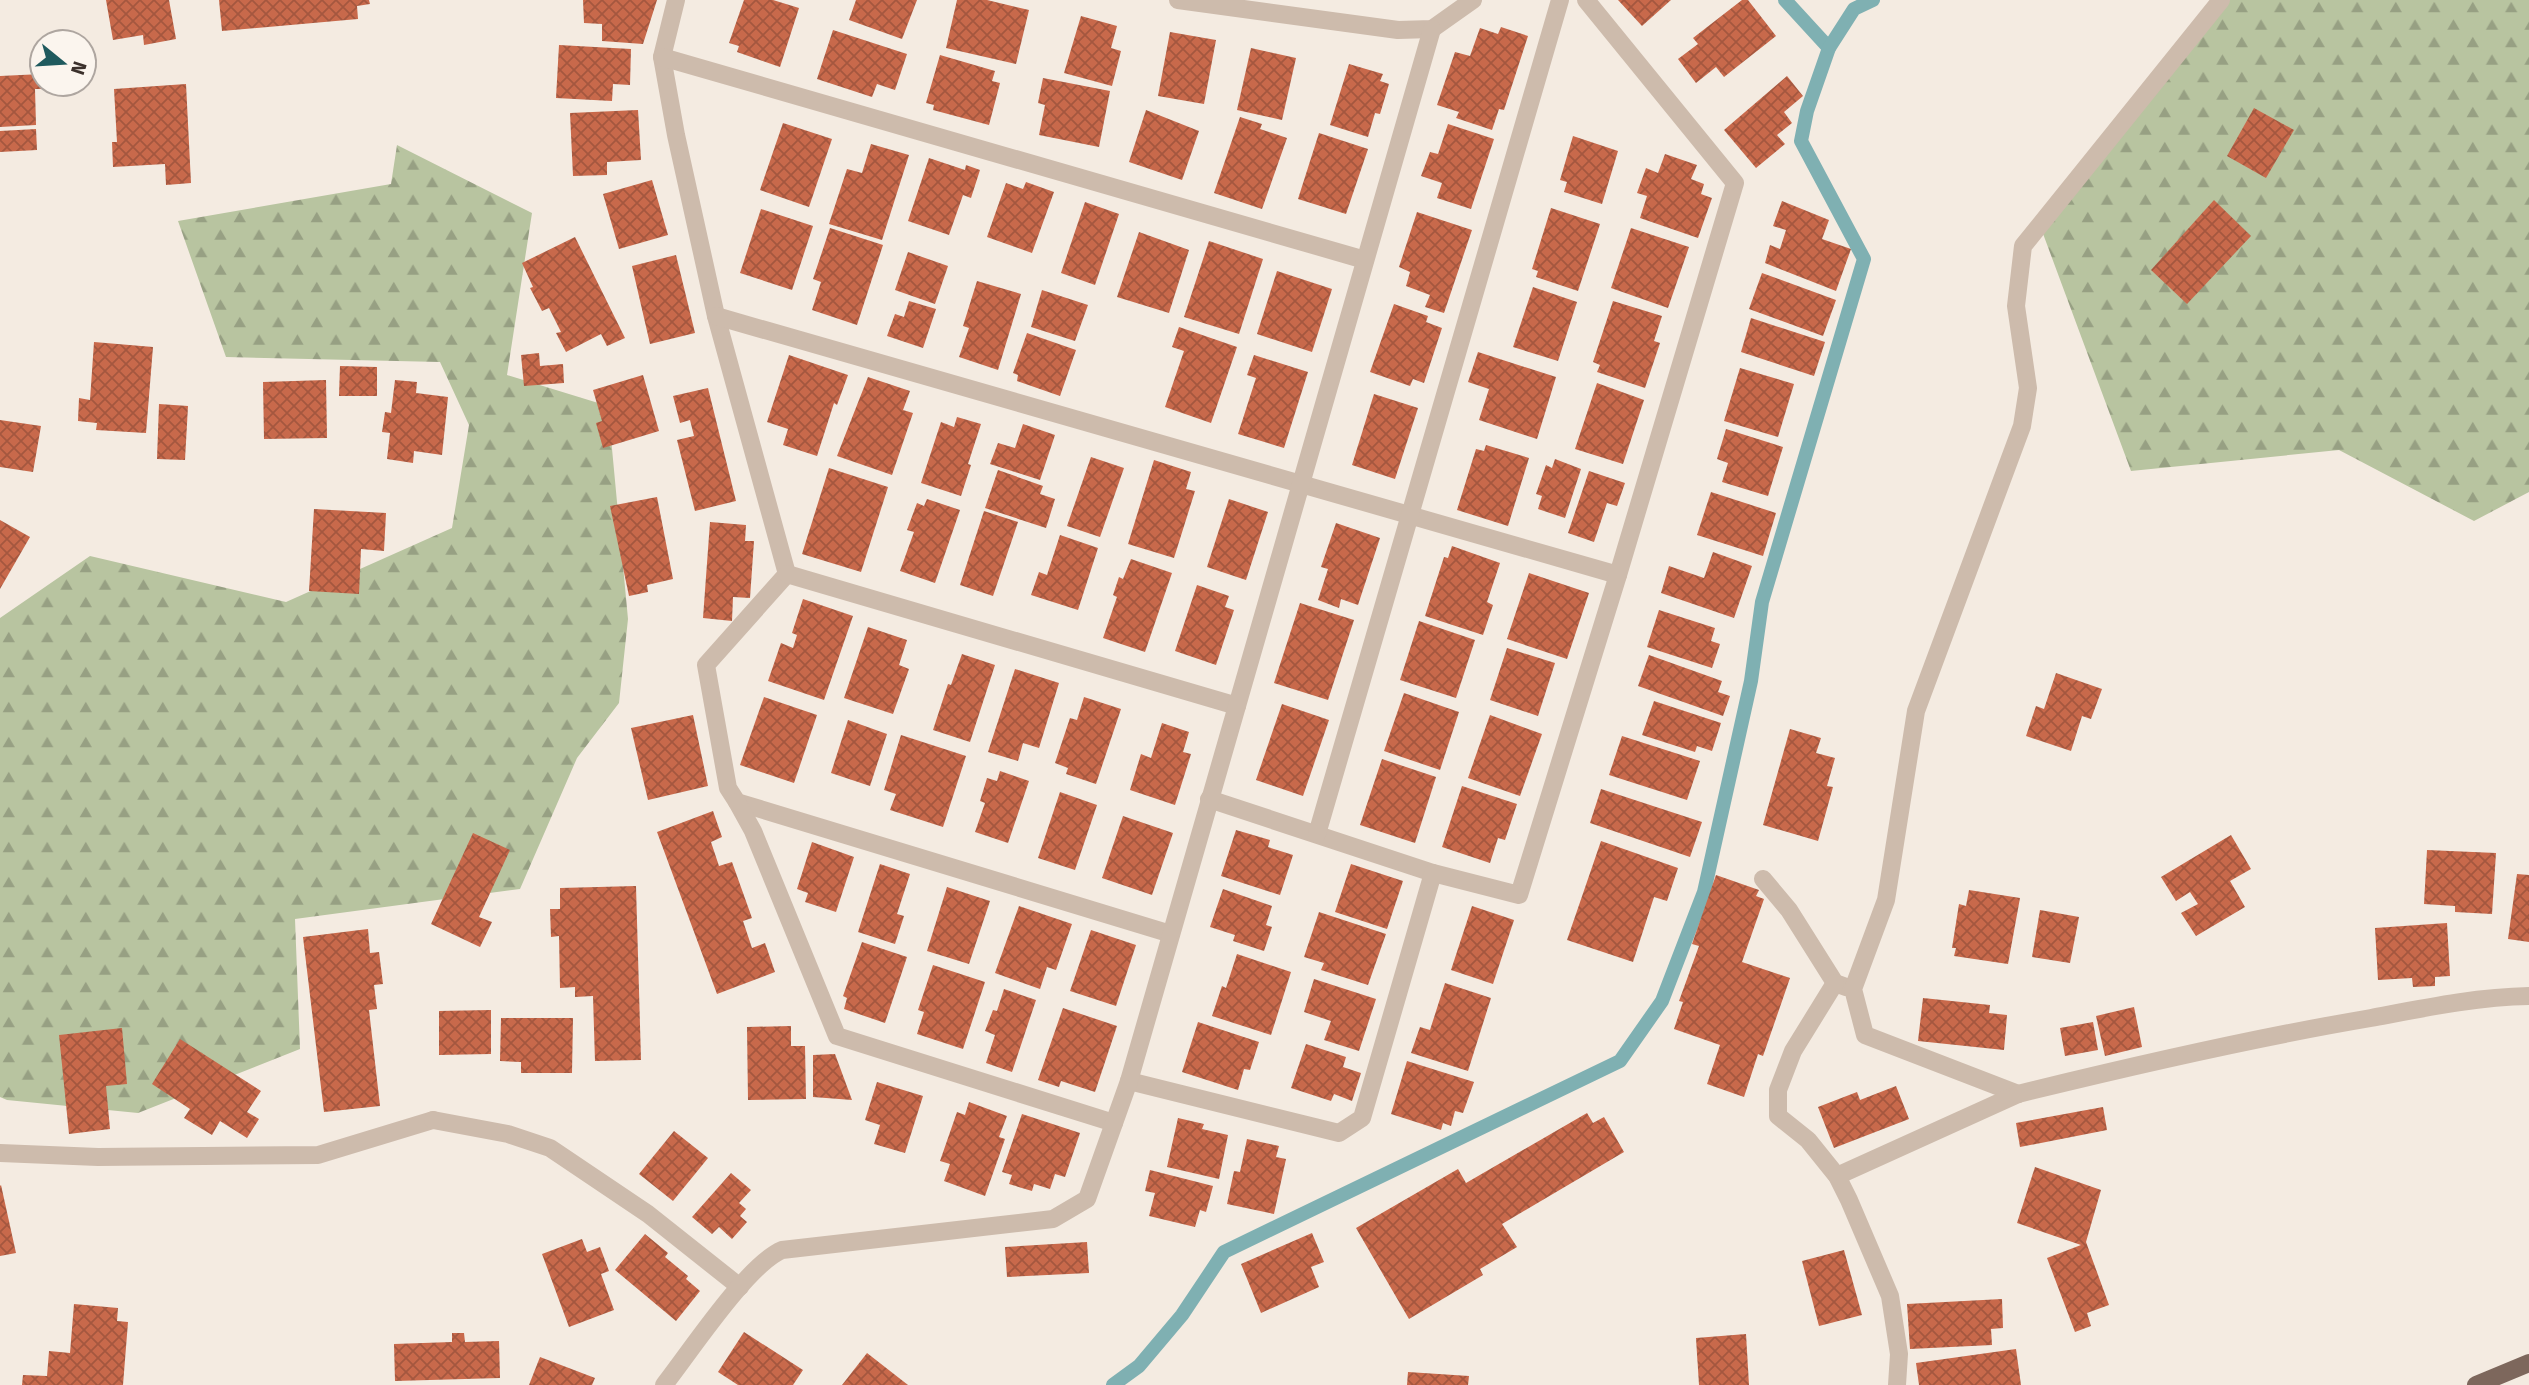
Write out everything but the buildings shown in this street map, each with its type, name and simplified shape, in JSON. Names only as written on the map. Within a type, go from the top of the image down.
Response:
[{"type":"main road","points":[[2476,1385],[2529,1363]]},
{"type":"street","points":[[676,0],[662,57],[676,135],[716,316],[788,574]]},
{"type":"street","points":[[1178,0],[1398,30],[1432,29],[1473,0]]},
{"type":"street","points":[[1317,834],[1560,0]]},
{"type":"street","points":[[1209,799],[1433,873],[1519,895],[1735,183],[1586,0]]},
{"type":"street","points":[[2018,1094],[1864,1035],[1853,989],[1886,900],[1916,711],[2022,426],[2028,388],[2016,306],[2022,246],[2221,0]]},
{"type":"street","points":[[664,1385],[740,1286],[771,1255],[782,1250],[1053,1219],[1087,1199],[1129,1081],[1432,29]]},
{"type":"street","points":[[662,57],[1365,260]]},
{"type":"street","points":[[716,316],[1618,575]]},
{"type":"street","points":[[788,574],[1237,706]]},
{"type":"street","points":[[788,574],[706,665],[728,788],[753,831],[836,1036],[1114,1123]]},
{"type":"street","points":[[737,802],[1171,934]]},
{"type":"street","points":[[1129,1081],[1339,1133],[1362,1118],[1433,873]]},
{"type":"street","points":[[1763,879],[1789,910],[1835,984],[1853,989]]},
{"type":"street","points":[[1835,984],[1793,1051],[1779,1090],[1778,1116],[1808,1140],[1837,1176],[1890,1296],[1899,1354],[1897,1385]]},
{"type":"street","points":[[1837,1176],[2018,1094],[2172,1056],[2316,1027],[2490,997],[2529,996]]},
{"type":"street","points":[[0,1153],[98,1157],[318,1155],[433,1119],[508,1134],[550,1148],[648,1214],[740,1286]]},
{"type":"green space","points":[[2229,0],[2529,0],[2529,492],[2474,521],[2339,450],[2131,471],[2042,231]]},
{"type":"green space","points":[[397,145],[532,213],[507,375],[608,406],[628,619],[619,703],[577,758],[520,889],[295,919],[300,1049],[138,1113],[7,1100],[0,1097],[0,618],[90,556],[286,602],[452,528],[469,425],[440,362],[226,357],[178,221],[391,184]]},
{"type":"waterway","points":[[1785,0],[1829,48]]},
{"type":"waterway","points":[[1113,1385],[1139,1366],[1182,1315],[1224,1252],[1620,1061],[1662,1001],[1704,892],[1751,681],[1762,602],[1864,259],[1801,141],[1807,111],[1829,48],[1854,9],[1873,0]]}]
